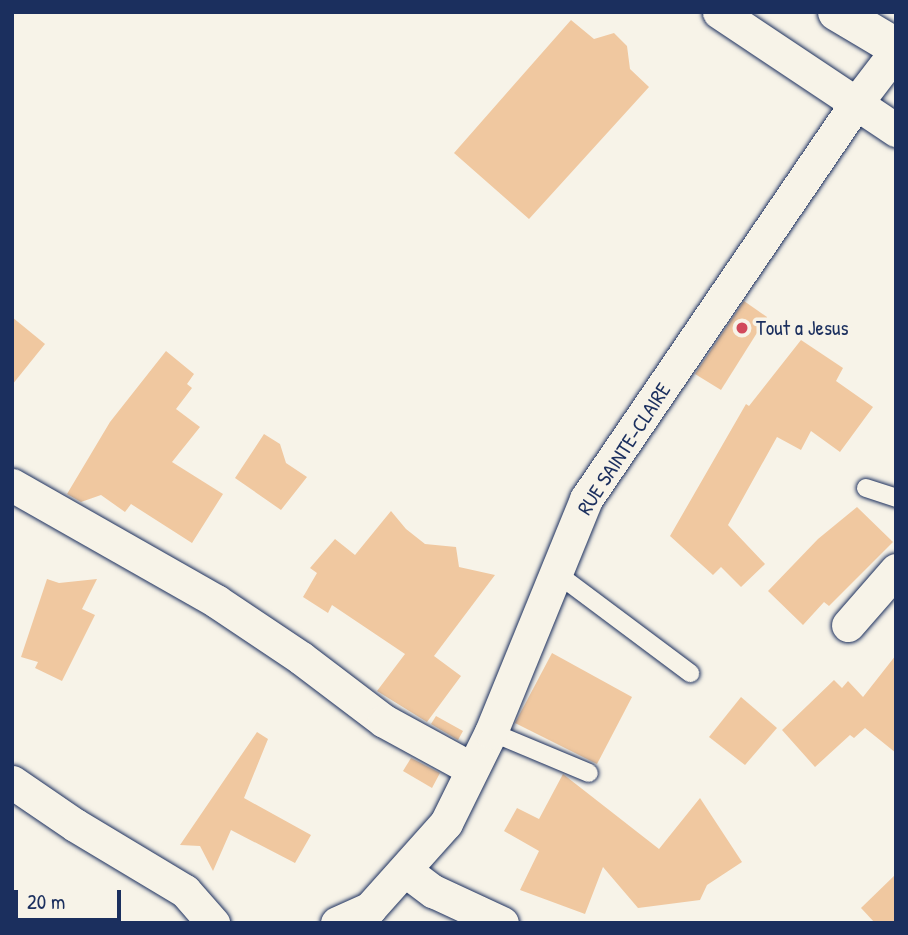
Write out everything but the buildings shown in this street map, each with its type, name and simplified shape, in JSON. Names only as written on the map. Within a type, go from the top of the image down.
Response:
[{"type":"street","points":[[719,12],[896,130]]},
{"type":"street","points":[[837,12],[896,49]]},
{"type":"street","name":"RUE SAINTE-CLAIRE","points":[[337,923],[370,908],[406,871],[446,823],[491,732],[586,499],[896,49]]},
{"type":"street","points":[[12,485],[216,601],[301,658],[384,720],[472,769]]},
{"type":"street","points":[[848,625],[896,570]]},
{"type":"street","points":[[12,782],[75,825],[185,891],[213,923]]},
{"type":"street","points":[[406,871],[433,891],[502,923]]},
{"type":"lane","points":[[866,488],[896,498]]},
{"type":"lane","points":[[555,572],[690,673]]},
{"type":"lane","points":[[491,732],[590,773]]},
{"type":"place","name":"Tout a Jesus","points":[[742,328]]}]
